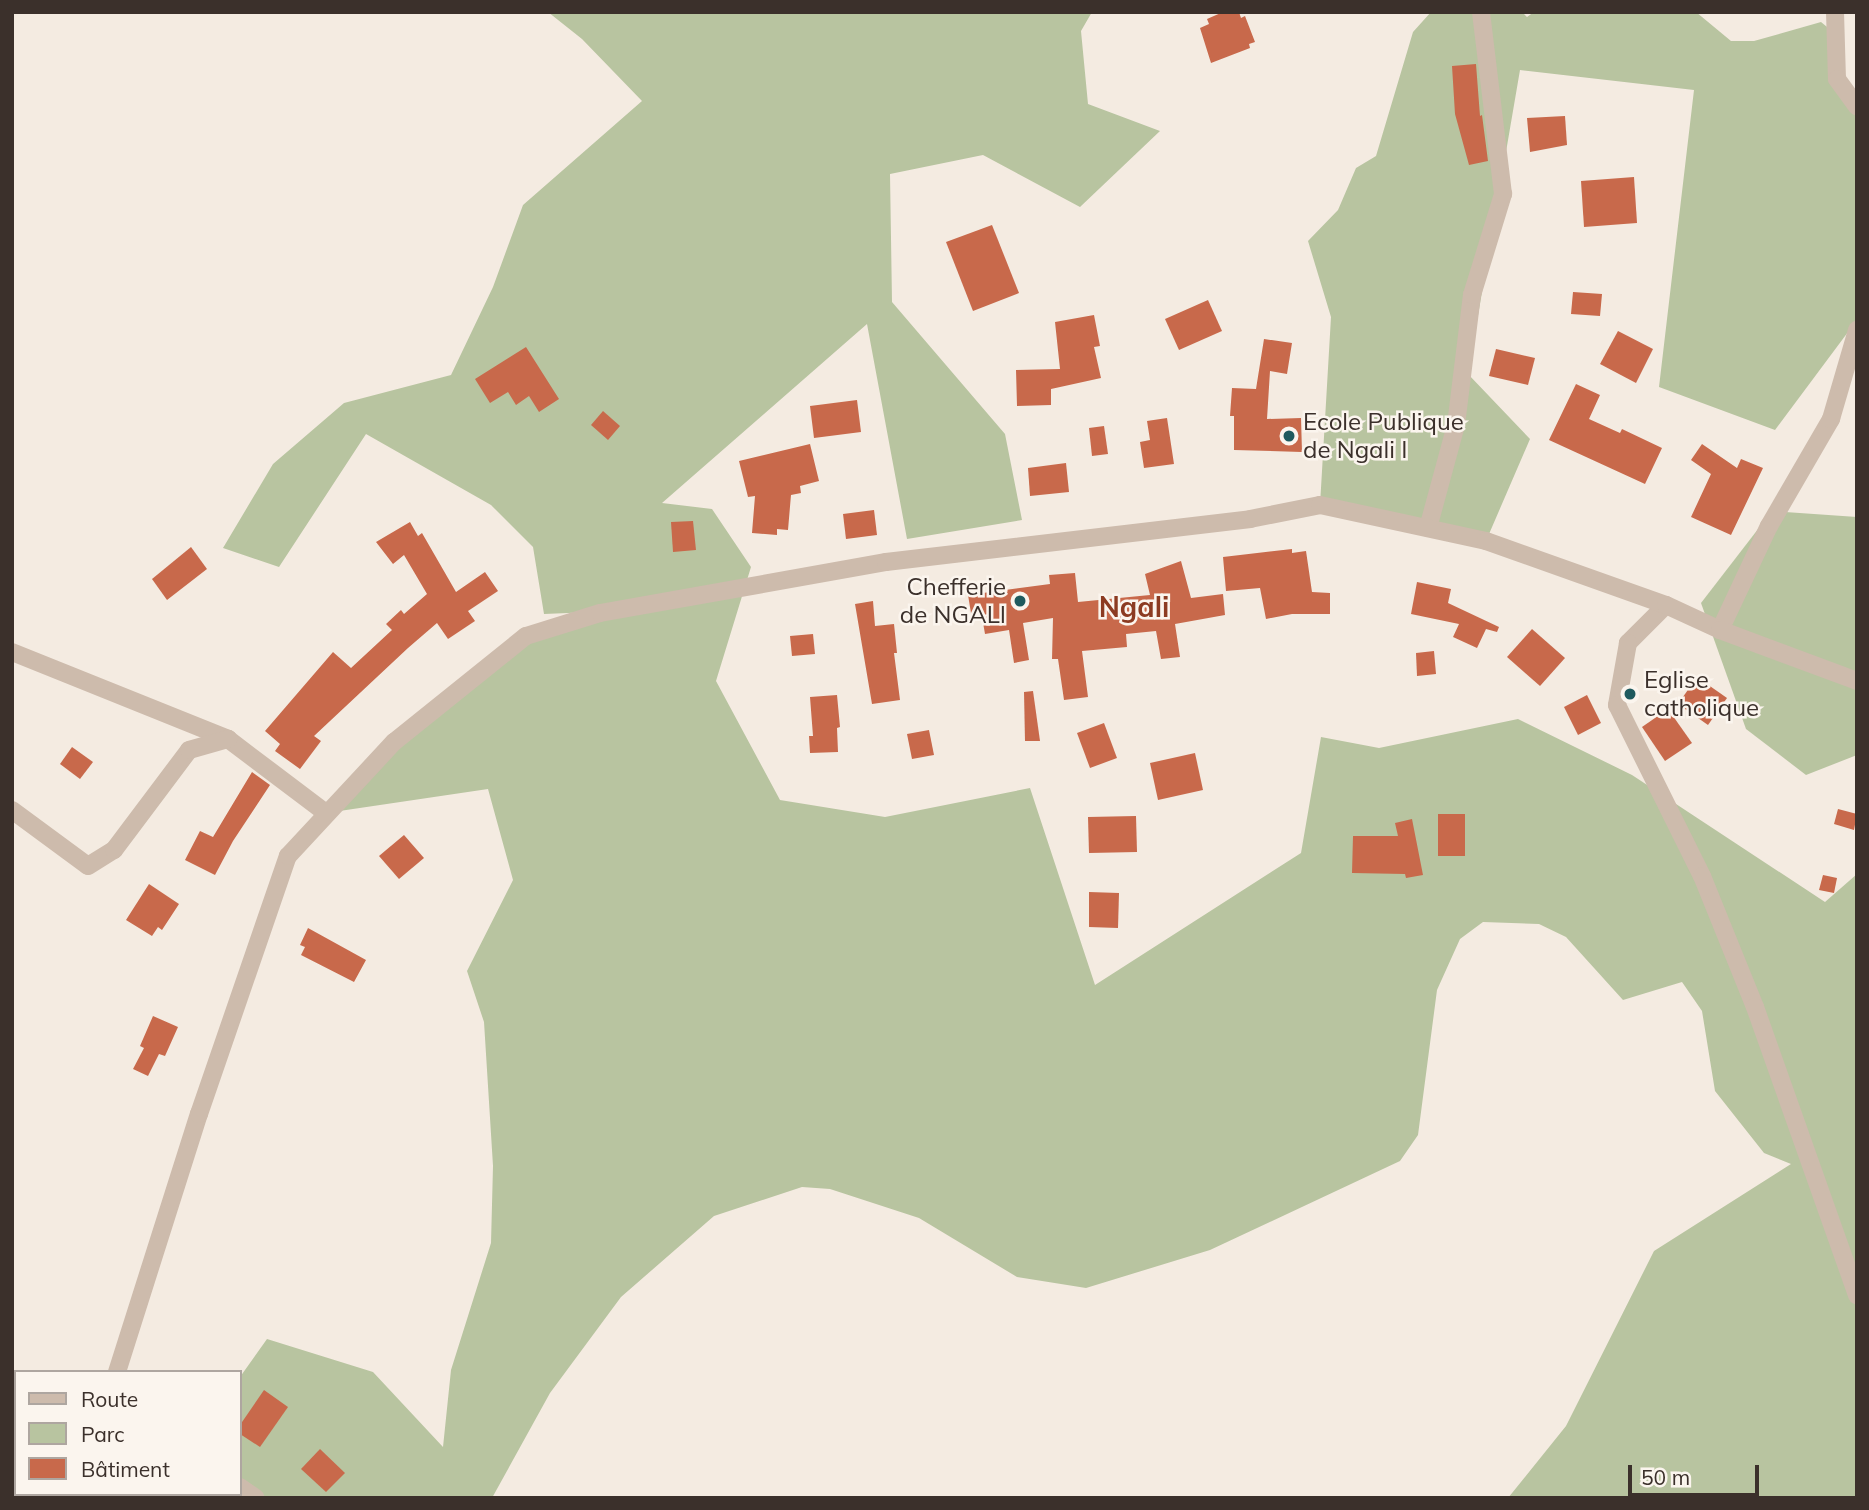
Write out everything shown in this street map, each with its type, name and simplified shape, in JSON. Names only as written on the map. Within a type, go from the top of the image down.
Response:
[{"type":"street","points":[[1429,528],[1456,425],[1472,295],[1503,194],[1481,12]]},
{"type":"street","points":[[1835,12],[1837,79],[1857,107]]},
{"type":"street","points":[[1720,630],[1769,526],[1830,419],[1857,330]]},
{"type":"street","points":[[118,1370],[199,1115],[288,856],[394,742],[526,636],[600,613],[887,562],[1250,519],[1320,505],[1486,541],[1666,605],[1720,630],[1857,681]]},
{"type":"street","points":[[1666,605],[1628,643],[1617,705],[1712,900],[1755,1007],[1857,1295]]},
{"type":"street","points":[[12,652],[228,739],[326,813]]},
{"type":"street","points":[[12,810],[88,866],[114,850],[189,750],[228,739]]},
{"type":"green space","points":[[548,12],[1092,12],[1081,31],[1088,104],[1160,131],[1080,207],[983,155],[890,174],[892,302],[1005,434],[1022,520],[907,539],[867,324],[662,503],[712,509],[751,567],[716,681],[780,800],[885,817],[1030,788],[1095,985],[1301,853],[1321,737],[1379,748],[1518,719],[1632,775],[1825,902],[1857,874],[1857,1498],[1508,1498],[1566,1426],[1654,1251],[1791,1164],[1764,1153],[1715,1091],[1702,1011],[1682,982],[1623,1000],[1566,937],[1539,924],[1483,922],[1460,939],[1437,990],[1418,1135],[1400,1161],[1210,1250],[1086,1288],[1017,1277],[919,1218],[830,1189],[802,1187],[714,1216],[621,1297],[550,1393],[492,1498],[64,1498],[242,1496],[242,1374],[267,1339],[373,1372],[443,1447],[451,1370],[491,1243],[493,1166],[484,1022],[467,971],[513,880],[488,789],[326,813],[526,636],[592,612],[544,614],[533,547],[491,505],[366,434],[279,567],[223,548],[273,464],[344,403],[451,375],[493,287],[523,205],[642,101],[582,39]]},
{"type":"green space","points":[[1431,12],[1522,12],[1527,17],[1534,12],[1696,12],[1731,41],[1754,41],[1821,22],[1838,36],[1842,80],[1857,95],[1857,328],[1851,328],[1775,430],[1659,387],[1694,90],[1520,70],[1468,374],[1530,439],[1486,541],[1320,505],[1331,317],[1308,241],[1338,210],[1356,168],[1376,156],[1413,32]]},
{"type":"green space","points":[[1772,511],[1857,517],[1857,755],[1806,775],[1746,729],[1701,603]]},
{"type":"building","points":[[1223,12],[1239,12],[1241,18],[1245,16],[1255,42],[1249,44],[1250,48],[1211,63],[1200,28],[1209,24],[1207,19]]},
{"type":"building","points":[[1476,64],[1480,116],[1482,115],[1488,161],[1469,165],[1455,114],[1452,66]]},
{"type":"building","points":[[1565,116],[1567,145],[1530,152],[1527,118]]},
{"type":"building","points":[[1634,177],[1637,223],[1584,227],[1581,181]]},
{"type":"building","points":[[992,225],[1019,293],[973,311],[946,242]]},
{"type":"building","points":[[1573,292],[1602,294],[1600,316],[1571,314]]},
{"type":"building","points":[[1208,300],[1222,331],[1179,350],[1165,319]]},
{"type":"building","points":[[1094,315],[1100,346],[1094,347],[1101,378],[1051,389],[1051,405],[1017,406],[1016,370],[1060,369],[1055,322]]},
{"type":"building","points":[[1618,331],[1653,349],[1636,383],[1600,364]]},
{"type":"building","points":[[1264,339],[1292,343],[1287,374],[1270,371],[1267,419],[1301,418],[1302,452],[1234,450],[1234,416],[1230,416],[1232,388],[1256,389]]},
{"type":"building","points":[[526,347],[559,399],[539,412],[529,396],[516,405],[508,392],[490,403],[475,379]]},
{"type":"building","points":[[1496,349],[1535,358],[1528,385],[1489,376]]},
{"type":"building","points":[[1576,384],[1600,395],[1589,419],[1620,433],[1622,429],[1662,448],[1645,484],[1549,440]]},
{"type":"building","points":[[857,400],[861,432],[814,438],[810,406]]},
{"type":"building","points":[[603,411],[620,426],[608,440],[591,425]]},
{"type":"building","points":[[1167,418],[1174,464],[1144,468],[1140,442],[1150,440],[1147,421]]},
{"type":"building","points":[[1104,426],[1108,454],[1092,456],[1089,428]]},
{"type":"building","points":[[810,444],[819,481],[800,486],[801,493],[791,495],[788,530],[777,529],[777,535],[752,533],[755,496],[748,497],[739,461]]},
{"type":"building","points":[[1702,444],[1737,468],[1741,459],[1763,468],[1731,535],[1691,517],[1711,474],[1691,460]]},
{"type":"building","points":[[1066,463],[1069,492],[1030,496],[1028,468]]},
{"type":"building","points":[[874,510],[877,535],[846,539],[843,514]]},
{"type":"building","points":[[693,521],[696,550],[673,552],[671,522]]},
{"type":"building","points":[[410,522],[418,536],[422,533],[456,592],[485,572],[498,591],[468,611],[475,621],[448,639],[437,623],[408,648],[314,736],[321,741],[300,769],[275,751],[280,744],[265,731],[333,652],[351,668],[392,630],[386,624],[401,610],[404,614],[427,594],[404,555],[393,564],[376,542]]},
{"type":"building","points":[[191,547],[207,569],[167,600],[152,579]]},
{"type":"building","points":[[1292,549],[1292,553],[1306,551],[1312,592],[1330,593],[1330,614],[1292,614],[1266,619],[1260,588],[1226,591],[1223,557]]},
{"type":"building","points":[[1181,561],[1191,598],[1223,594],[1225,615],[1175,624],[1180,657],[1161,659],[1156,631],[1126,634],[1127,647],[1082,651],[1088,697],[1064,700],[1058,659],[1052,659],[1053,618],[1023,623],[1029,660],[1014,663],[1009,630],[985,634],[981,611],[971,613],[968,595],[1050,584],[1049,575],[1075,573],[1078,602],[1150,595],[1145,574]]},
{"type":"building","points":[[1417,582],[1451,589],[1448,603],[1499,627],[1497,632],[1486,629],[1477,648],[1453,637],[1459,624],[1411,614]]},
{"type":"building","points":[[873,601],[875,626],[894,624],[897,653],[894,653],[900,700],[872,704],[855,604]]},
{"type":"building","points":[[1532,629],[1565,658],[1540,686],[1507,657]]},
{"type":"building","points":[[813,634],[815,654],[792,656],[790,636]]},
{"type":"building","points":[[1434,651],[1436,674],[1417,676],[1416,653]]},
{"type":"building","points":[[1697,677],[1727,698],[1708,725],[1678,704]]},
{"type":"building","points":[[1033,691],[1040,741],[1025,741],[1024,692]]},
{"type":"building","points":[[837,695],[840,727],[837,728],[838,752],[810,753],[809,736],[813,736],[810,697]]},
{"type":"building","points":[[1587,695],[1601,723],[1578,735],[1564,707]]},
{"type":"building","points":[[1668,709],[1692,743],[1665,761],[1642,727]]},
{"type":"building","points":[[1104,723],[1117,758],[1090,768],[1077,733]]},
{"type":"building","points":[[929,730],[934,755],[912,759],[907,734]]},
{"type":"building","points":[[72,747],[93,762],[80,779],[60,764]]},
{"type":"building","points":[[1195,753],[1203,790],[1158,800],[1150,763]]},
{"type":"building","points":[[252,772],[270,785],[233,841],[215,875],[185,860],[200,831],[213,837]]},
{"type":"building","points":[[1838,809],[1857,814],[1854,830],[1834,824]]},
{"type":"building","points":[[1438,814],[1465,814],[1465,856],[1438,856]]},
{"type":"building","points":[[1136,816],[1137,852],[1089,853],[1088,817]]},
{"type":"building","points":[[1412,819],[1423,875],[1406,878],[1405,874],[1352,873],[1353,836],[1398,836],[1395,823]]},
{"type":"building","points":[[404,835],[424,858],[399,879],[379,856]]},
{"type":"building","points":[[1823,875],[1837,878],[1834,893],[1819,890]]},
{"type":"building","points":[[149,884],[179,904],[162,930],[158,927],[152,936],[126,920]]},
{"type":"building","points":[[1089,892],[1119,893],[1118,928],[1089,927]]},
{"type":"building","points":[[308,928],[366,960],[354,982],[301,955],[305,947],[300,945]]},
{"type":"building","points":[[153,1016],[178,1027],[165,1056],[159,1054],[148,1076],[133,1069],[144,1048],[140,1046]]},
{"type":"building","points":[[264,1390],[288,1407],[260,1447],[242,1435],[242,1422]]},
{"type":"building","points":[[320,1449],[345,1473],[326,1492],[301,1469]]},
{"type":"place","name":"Ecole Publique de Ngali I","points":[[1289,436]]},
{"type":"place","name":"Chefferie de NGALI","points":[[1020,601]]},
{"type":"place","name":"Eglise catholique","points":[[1630,694]]},
{"type":"district","name":"Ngali","points":[[1134,607]]}]
